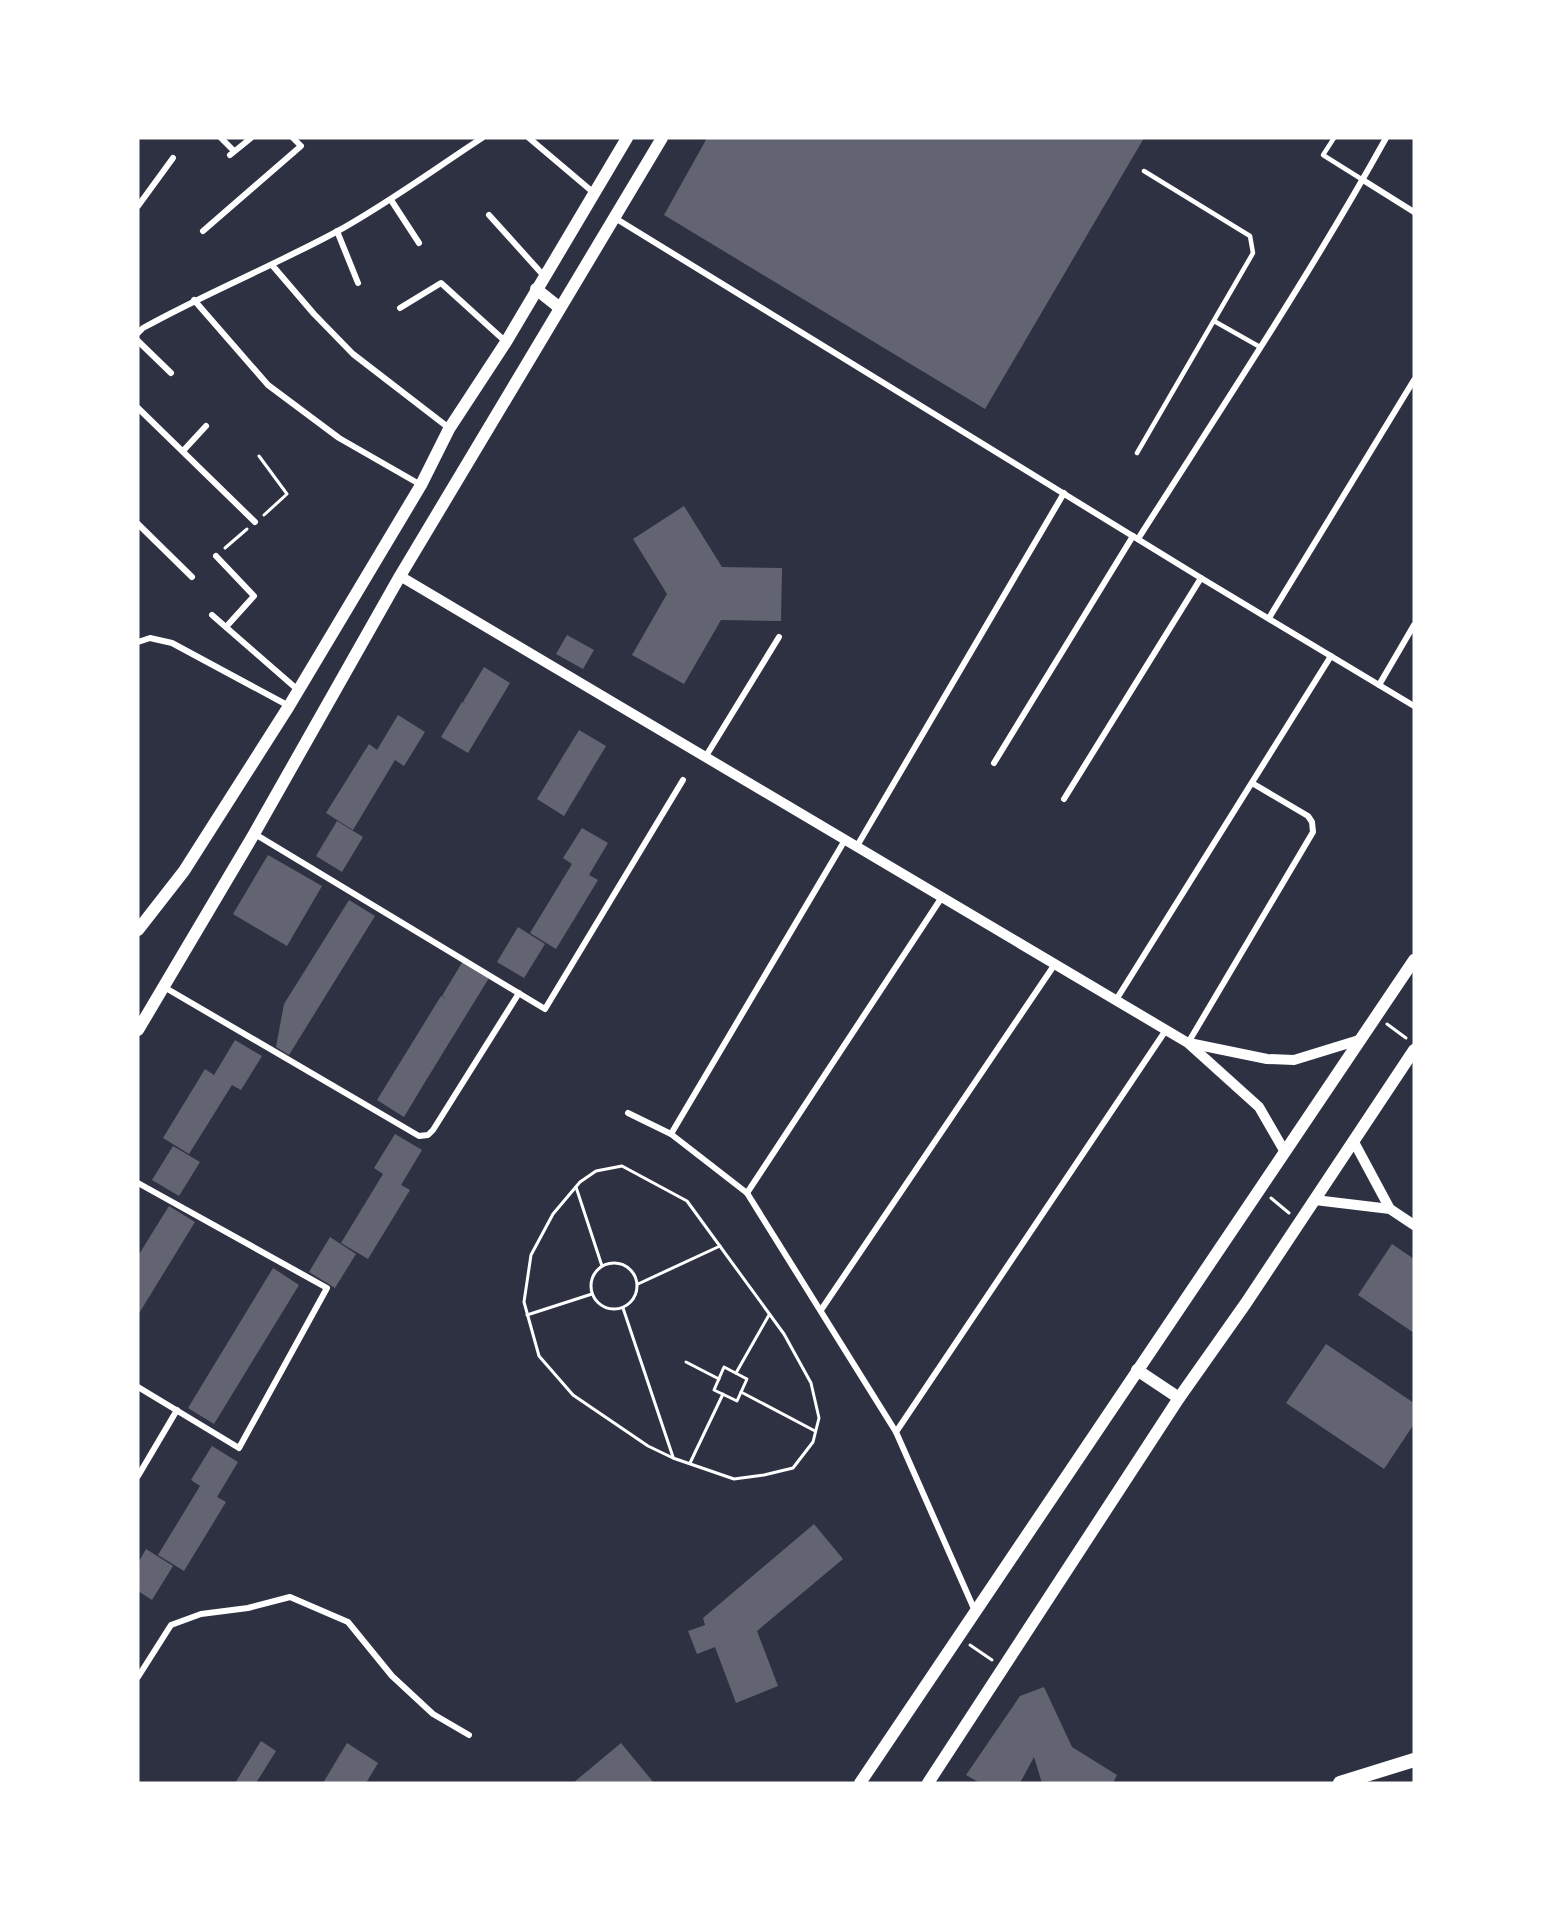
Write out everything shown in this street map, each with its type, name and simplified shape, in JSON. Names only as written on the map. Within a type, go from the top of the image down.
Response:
[{"type":"main road","points":[[138,930],[184,871],[289,706],[421,485],[449,429],[506,342],[627,138]]},
{"type":"main road","points":[[139,1029],[254,834],[400,576],[662,138]]},
{"type":"main road","points":[[536,289],[560,308]]},
{"type":"main road","points":[[860,1783],[1414,960]]},
{"type":"main road","points":[[928,1783],[1179,1398],[1315,1200],[1414,1050]]},
{"type":"main road","points":[[1137,1370],[1179,1398]]},
{"type":"main road","points":[[1340,1783],[1414,1760]]},
{"type":"street","points":[[221,138],[232,153],[251,138]]},
{"type":"street","points":[[203,231],[301,146],[293,138]]},
{"type":"street","points":[[138,333],[194,300],[272,265],[337,231],[391,200],[482,138]]},
{"type":"street","points":[[529,138],[594,193]]},
{"type":"street","points":[[994,763],[1135,538],[1260,347],[1363,180],[1386,138]]},
{"type":"street","points":[[138,206],[174,158]]},
{"type":"street","points":[[1363,180],[1414,212]]},
{"type":"street","points":[[391,200],[419,243]]},
{"type":"street","points":[[489,215],[544,276]]},
{"type":"street","points":[[614,217],[1135,538],[1414,706]]},
{"type":"street","points":[[337,231],[357,283]]},
{"type":"street","points":[[272,265],[314,314],[353,354],[449,429]]},
{"type":"street","points":[[400,308],[441,283],[506,342]]},
{"type":"street","points":[[194,300],[268,385],[339,438],[421,485]]},
{"type":"street","points":[[138,341],[171,373]]},
{"type":"street","points":[[1269,618],[1414,380]]},
{"type":"street","points":[[138,408],[255,522]]},
{"type":"street","points":[[183,451],[206,426]]},
{"type":"street","points":[[857,846],[1064,493]]},
{"type":"street","points":[[138,524],[192,577]]},
{"type":"street","points":[[216,556],[254,596],[226,627]]},
{"type":"street","points":[[400,576],[1188,1043],[1259,1107],[1285,1152]]},
{"type":"street","points":[[1064,799],[1201,578]]},
{"type":"street","points":[[212,615],[298,690]]},
{"type":"street","points":[[1379,685],[1414,625]]},
{"type":"street","points":[[706,756],[779,637]]},
{"type":"street","points":[[138,642],[150,638],[172,643],[289,706]]},
{"type":"street","points":[[1116,1000],[1331,656]]},
{"type":"street","points":[[254,834],[545,1009],[683,780]]},
{"type":"street","points":[[1188,1043],[1313,832],[1312,822],[1308,816],[1252,783]]},
{"type":"street","points":[[671,1134],[845,840]]},
{"type":"street","points":[[747,1193],[942,897]]},
{"type":"street","points":[[821,1310],[1055,964]]},
{"type":"street","points":[[162,987],[418,1136],[428,1136],[433,1130],[519,993]]},
{"type":"street","points":[[896,1432],[1166,1029]]},
{"type":"street","points":[[1188,1043],[1267,1059],[1294,1060],[1359,1040]]},
{"type":"street","points":[[628,1113],[671,1134],[747,1193],[896,1432],[975,1611]]},
{"type":"street","points":[[1354,1142],[1390,1209]]},
{"type":"street","points":[[138,1183],[327,1288],[239,1448],[138,1387]]},
{"type":"street","points":[[1315,1200],[1390,1209],[1414,1225]]},
{"type":"street","points":[[138,1476],[177,1410]]},
{"type":"street","points":[[138,1677],[171,1625],[201,1614],[248,1608],[290,1597],[348,1622],[392,1676],[424,1706],[433,1714],[469,1735]]},
{"type":"lane","points":[[1334,138],[1323,155],[1363,180]]},
{"type":"lane","points":[[1137,453],[1253,253],[1250,236],[1144,171]]},
{"type":"lane","points":[[1214,321],[1260,347]]},
{"type":"path","points":[[1376,1015],[1406,1039]]},
{"type":"path","points":[[622,1166],[687,1201],[720,1246],[784,1334],[811,1383],[819,1418],[813,1442],[793,1468],[734,1479],[673,1458],[648,1446],[573,1395],[539,1356],[524,1302],[531,1255],[553,1214],[576,1187],[596,1171],[622,1166]]},
{"type":"path","points":[[576,1187],[602,1266]]},
{"type":"path","points":[[1259,1189],[1300,1221]]},
{"type":"path","points":[[638,1284],[720,1246]]},
{"type":"path","points":[[609,1263],[625,1265],[636,1276],[638,1284],[634,1299],[623,1308],[608,1309],[592,1294],[592,1278],[602,1266],[609,1263]]},
{"type":"path","points":[[527,1315],[592,1294]]},
{"type":"path","points":[[623,1308],[673,1458]]},
{"type":"path","points":[[736,1373],[769,1315]]},
{"type":"path","points":[[686,1362],[719,1379]]},
{"type":"path","points":[[724,1367],[747,1378],[737,1401],[714,1390],[719,1379],[724,1367]]},
{"type":"path","points":[[741,1392],[815,1431]]},
{"type":"path","points":[[690,1464],[723,1394]]},
{"type":"path","points":[[957,1638],[1004,1667]]},
{"type":"building","points":[[707,138],[1144,138],[985,409],[664,215]]},
{"type":"building","points":[[684,506],[722,567],[782,568],[781,621],[721,620],[684,684],[632,655],[667,594],[633,539]]},
{"type":"building","points":[[567,635],[594,650],[583,669],[556,654]]},
{"type":"building","points":[[484,667],[510,683],[468,753],[441,737],[462,702],[469,705],[463,702]]},
{"type":"building","points":[[398,715],[425,732],[404,766],[395,760],[353,830],[326,813],[369,744],[377,750]]},
{"type":"building","points":[[579,730],[606,746],[564,816],[537,799]]},
{"type":"building","points":[[337,821],[363,837],[342,872],[316,856]]},
{"type":"building","points":[[582,828],[608,843],[589,875],[598,880],[556,949],[530,933],[572,864],[563,858]]},
{"type":"building","points":[[268,855],[322,886],[287,946],[233,914]]},
{"type":"building","points":[[349,900],[375,916],[289,1055],[276,1047],[284,1004]]},
{"type":"building","points":[[518,927],[545,944],[524,978],[497,962]]},
{"type":"building","points":[[463,961],[489,978],[404,1117],[377,1100],[441,996],[447,1000],[442,996]]},
{"type":"building","points":[[235,1040],[262,1056],[241,1090],[232,1085],[189,1154],[163,1138],[205,1069],[214,1075]]},
{"type":"building","points":[[395,1134],[422,1150],[401,1185],[410,1190],[368,1259],[341,1243],[383,1174],[374,1168]]},
{"type":"building","points":[[173,1146],[200,1162],[179,1196],[152,1180]]},
{"type":"building","points":[[169,1206],[195,1222],[138,1315],[138,1256]]},
{"type":"building","points":[[330,1237],[356,1254],[335,1288],[309,1272]]},
{"type":"building","points":[[1392,1244],[1414,1259],[1414,1333],[1358,1295]]},
{"type":"building","points":[[273,1268],[299,1285],[214,1424],[188,1408]]},
{"type":"building","points":[[1326,1344],[1414,1403],[1414,1424],[1384,1469],[1286,1403]]},
{"type":"building","points":[[212,1446],[238,1462],[217,1497],[226,1502],[184,1571],[158,1555],[200,1486],[191,1480]]},
{"type":"building","points":[[814,1524],[843,1559],[757,1631],[778,1686],[736,1703],[715,1647],[697,1654],[688,1631],[705,1625],[703,1618]]},
{"type":"building","points":[[146,1549],[173,1566],[152,1600],[138,1591],[138,1563]]},
{"type":"building","points":[[1044,1687],[1072,1747],[1117,1775],[1113,1783],[1042,1783],[1034,1757],[1020,1783],[980,1783],[966,1775],[1020,1696]]},
{"type":"building","points":[[261,1741],[276,1751],[256,1783],[235,1783]]},
{"type":"building","points":[[347,1743],[378,1763],[366,1783],[323,1783]]},
{"type":"building","points":[[621,1743],[654,1783],[573,1783]]}]
